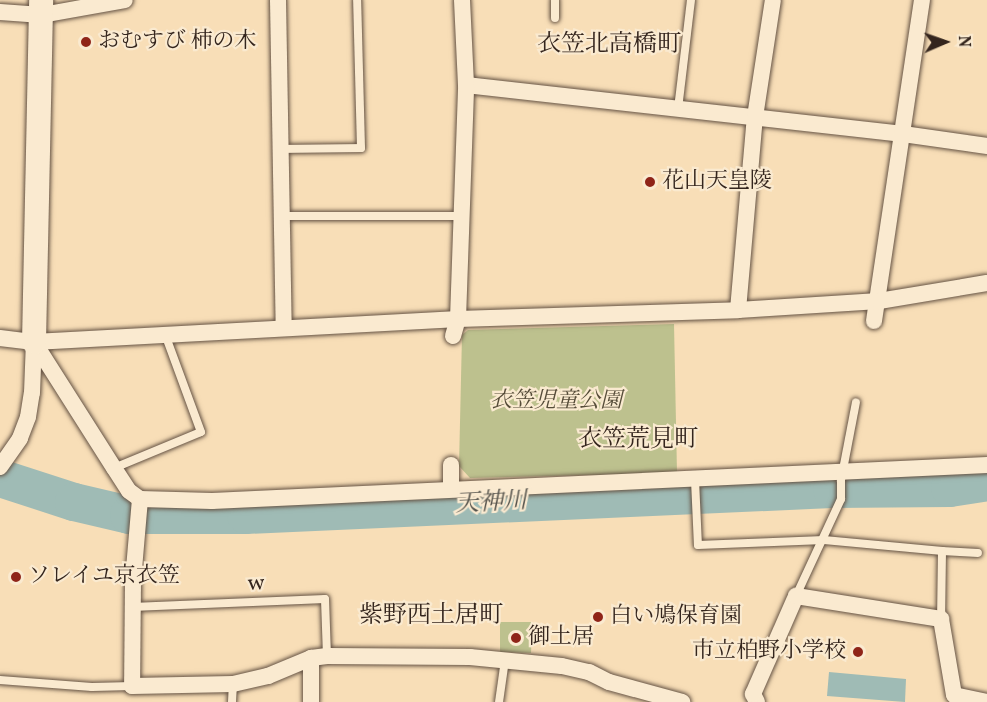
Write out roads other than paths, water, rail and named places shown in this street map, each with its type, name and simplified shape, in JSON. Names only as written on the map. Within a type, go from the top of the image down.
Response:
[{"type":"street","points":[[0,12],[125,0]]},
{"type":"street","points":[[278,0],[284,328]]},
{"type":"street","points":[[453,336],[458,319],[466,85],[462,0]]},
{"type":"street","points":[[738,310],[755,117],[773,0]]},
{"type":"street","points":[[874,321],[879,301],[922,0]]},
{"type":"street","points":[[2,464],[20,438],[28,417],[32,393],[42,8]]},
{"type":"street","points":[[466,85],[903,134],[987,146]]},
{"type":"street","points":[[0,338],[34,342],[458,319],[738,310],[879,301],[987,283]]},
{"type":"street","points":[[34,342],[140,506],[132,607],[132,686],[232,684],[268,676],[319,657],[505,660],[589,672],[640,696],[682,702]]},
{"type":"street","points":[[451,465],[451,489]]},
{"type":"street","points":[[140,506],[451,489],[696,484],[987,465]]},
{"type":"street","points":[[751,699],[796,596],[941,619],[954,695],[987,702]]},
{"type":"street","points":[[311,702],[319,657]]},
{"type":"lane","points":[[281,149],[361,148],[357,0]]},
{"type":"lane","points":[[555,0],[555,18]]},
{"type":"lane","points":[[678,109],[692,0]]},
{"type":"lane","points":[[281,216],[462,216]]},
{"type":"lane","points":[[114,468],[201,432],[165,334]]},
{"type":"lane","points":[[796,596],[824,540],[841,499],[841,476],[856,402]]},
{"type":"lane","points":[[696,484],[698,544],[824,540],[978,553]]},
{"type":"lane","points":[[941,619],[942,551]]},
{"type":"lane","name":"w","points":[[132,607],[325,599],[319,657]]},
{"type":"lane","points":[[499,702],[505,660]]},
{"type":"lane","points":[[0,680],[92,687],[132,686]]},
{"type":"lane","points":[[232,684],[232,702]]},
{"type":"water","points":[[829,672],[906,679],[905,702],[827,696]]},
{"type":"waterway","name":"天神川","points":[[0,478],[74,502],[129,515],[246,515],[832,489],[950,488],[987,482]]},
{"type":"place","name":"おむすび 柿の木","points":[[86,42]]},
{"type":"place","name":"花山天皇陵","points":[[650,182]]},
{"type":"place","name":"ソレイユ京衣笠","points":[[16,577]]},
{"type":"place","name":"白い鳩保育園","points":[[598,617]]},
{"type":"place","name":"御土居","points":[[516,638]]},
{"type":"place","name":"市立柏野小学校","points":[[858,652]]},
{"type":"district","name":"衣笠北高橋町","points":[[609,46]]},
{"type":"district","name":"衣笠荒見町","points":[[638,441]]},
{"type":"district","name":"紫野西土居町","points":[[431,617]]},
{"type":"park label","name":"衣笠児童公園","points":[[556,402]]}]
